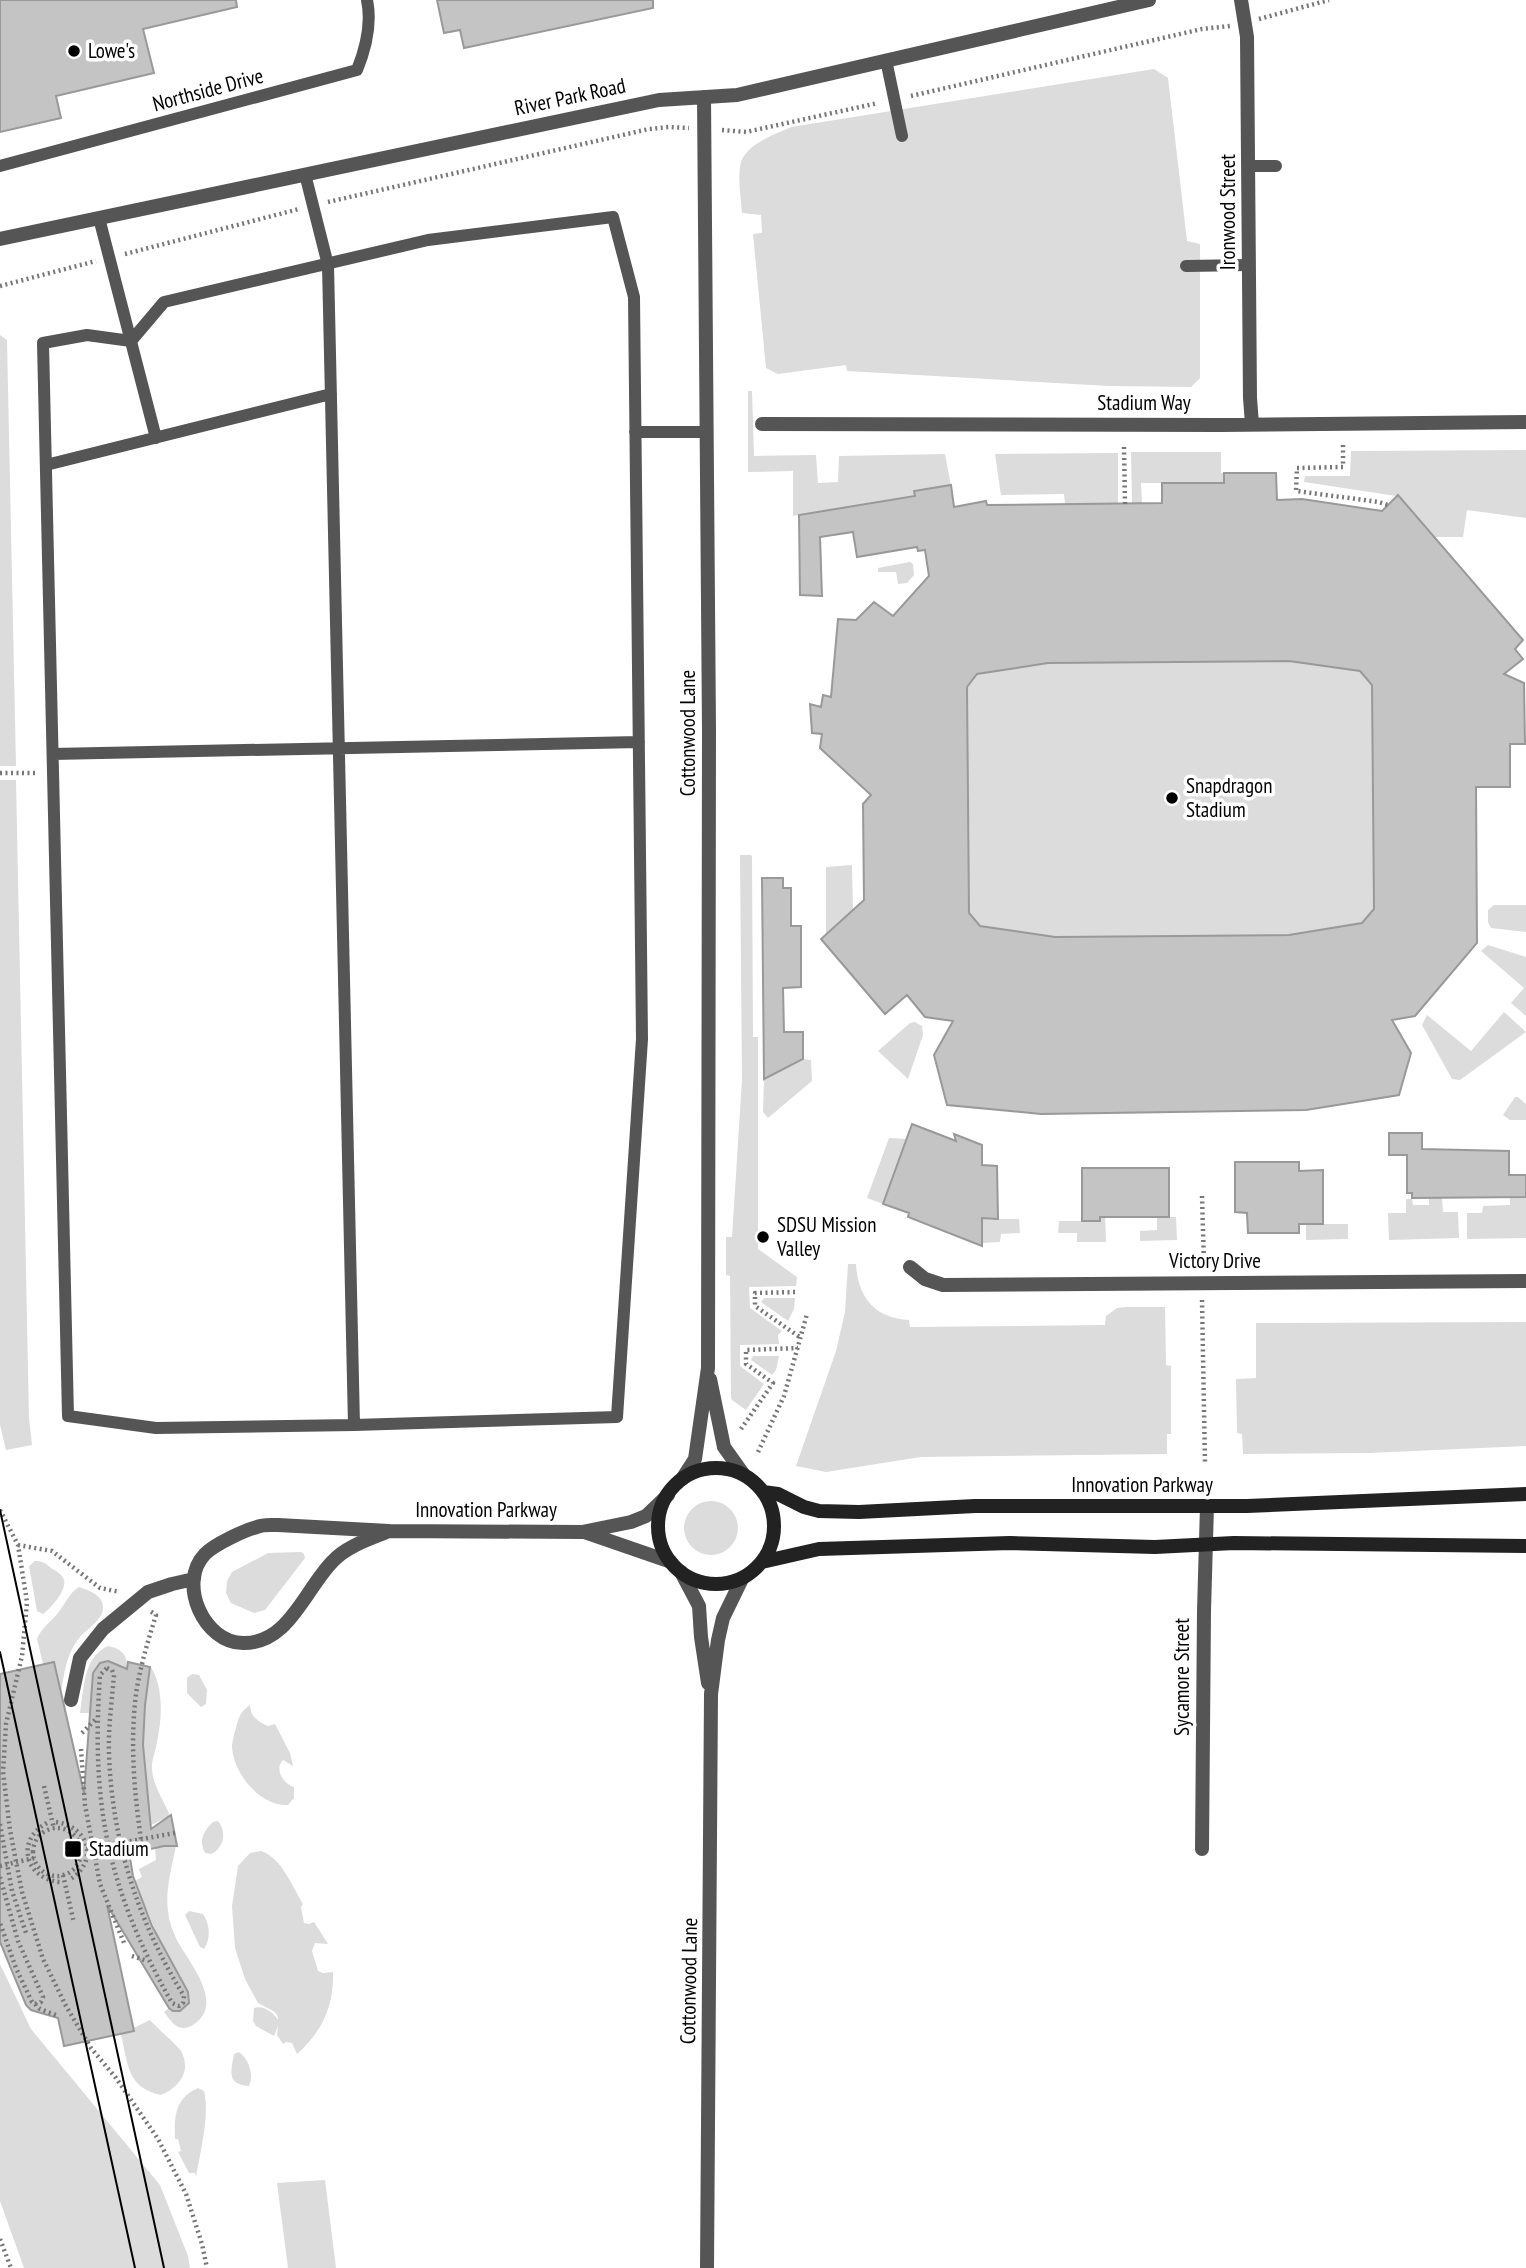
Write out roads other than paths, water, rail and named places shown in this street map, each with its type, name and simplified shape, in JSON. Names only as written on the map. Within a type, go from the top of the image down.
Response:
[{"type":"main road","points":[[682,1479],[706,1469],[732,1470],[744,1475]]},
{"type":"main road","name":"Innovation Parkway","points":[[744,1475],[762,1492],[773,1515],[774,1527],[769,1551],[762,1562]]},
{"type":"main road","name":"Innovation Parkway","points":[[682,1479],[662,1507],[659,1529],[661,1543],[676,1567],[692,1579],[717,1585],[742,1579]]},
{"type":"main road","name":"Innovation Parkway","points":[[762,1492],[778,1494],[819,1511],[859,1512],[975,1506],[1207,1506],[1526,1494]]},
{"type":"main road","points":[[742,1579],[762,1562],[806,1552],[846,1548],[1010,1543],[1156,1547],[1206,1544],[1526,1546]]},
{"type":"street","name":"River Park Road","points":[[0,239],[659,100],[737,95],[1149,0]]},
{"type":"street","name":"Ironwood Street","points":[[1241,0],[1248,37],[1252,424]]},
{"type":"street","name":"Cottonwood Lane","points":[[682,1479],[695,1459],[708,1368],[709,730],[704,97]]},
{"type":"street","name":"Stadium Way","points":[[762,424],[1526,422]]},
{"type":"street","name":"Victory Drive","points":[[910,1267],[925,1279],[943,1285],[1526,1281]]},
{"type":"street","name":"Cottonwood Lane","points":[[708,1368],[724,1447],[744,1475]]},
{"type":"street","name":"Innovation Parkway","points":[[389,1531],[339,1555],[322,1573],[284,1625],[267,1640],[239,1644],[226,1640],[207,1624],[194,1597],[194,1579],[205,1554],[259,1526],[314,1526],[389,1531],[582,1532],[631,1522],[646,1516],[668,1495]]},
{"type":"street","name":"Sycamore Street","points":[[1202,1849],[1207,1506]]},
{"type":"street","name":"Innovation Parkway","points":[[582,1532],[626,1545],[676,1567]]},
{"type":"street","name":"Cottonwood Lane","points":[[676,1567],[699,1606],[702,1646],[711,1695]]},
{"type":"street","points":[[71,1700],[80,1658],[103,1629],[148,1592],[194,1579]]},
{"type":"street","name":"Cottonwood Lane","points":[[707,2268],[711,1695],[723,1618],[742,1579]]},
{"type":"lane","name":"Northside Drive","points":[[0,166],[357,70],[365,48],[369,12],[367,0]]},
{"type":"lane","points":[[886,60],[902,136]]},
{"type":"lane","points":[[1248,166],[1276,166]]},
{"type":"lane","points":[[305,174],[328,265],[354,1425]]},
{"type":"lane","points":[[612,217],[634,297],[642,1039],[617,1417],[156,1428],[68,1416],[43,343],[87,335],[131,341],[164,302],[428,240],[612,217]]},
{"type":"lane","points":[[99,218],[156,438]]},
{"type":"lane","points":[[1186,266],[1249,265]]},
{"type":"lane","points":[[46,465],[331,394]]},
{"type":"lane","points":[[635,432],[708,432]]},
{"type":"lane","points":[[53,754],[639,742]]},
{"type":"tram line","points":[[0,1510],[164,2268]]},
{"type":"tram line","points":[[0,1652],[135,2268]]},
{"type":"place","name":"Lowe's","points":[[74,51]]},
{"type":"place","name":"Snapdragon Stadium","points":[[1172,798]]},
{"type":"place","name":"SDSU Mission Valley","points":[[763,1237]]},
{"type":"place","name":"Stadium","points":[[73,1849]]}]
